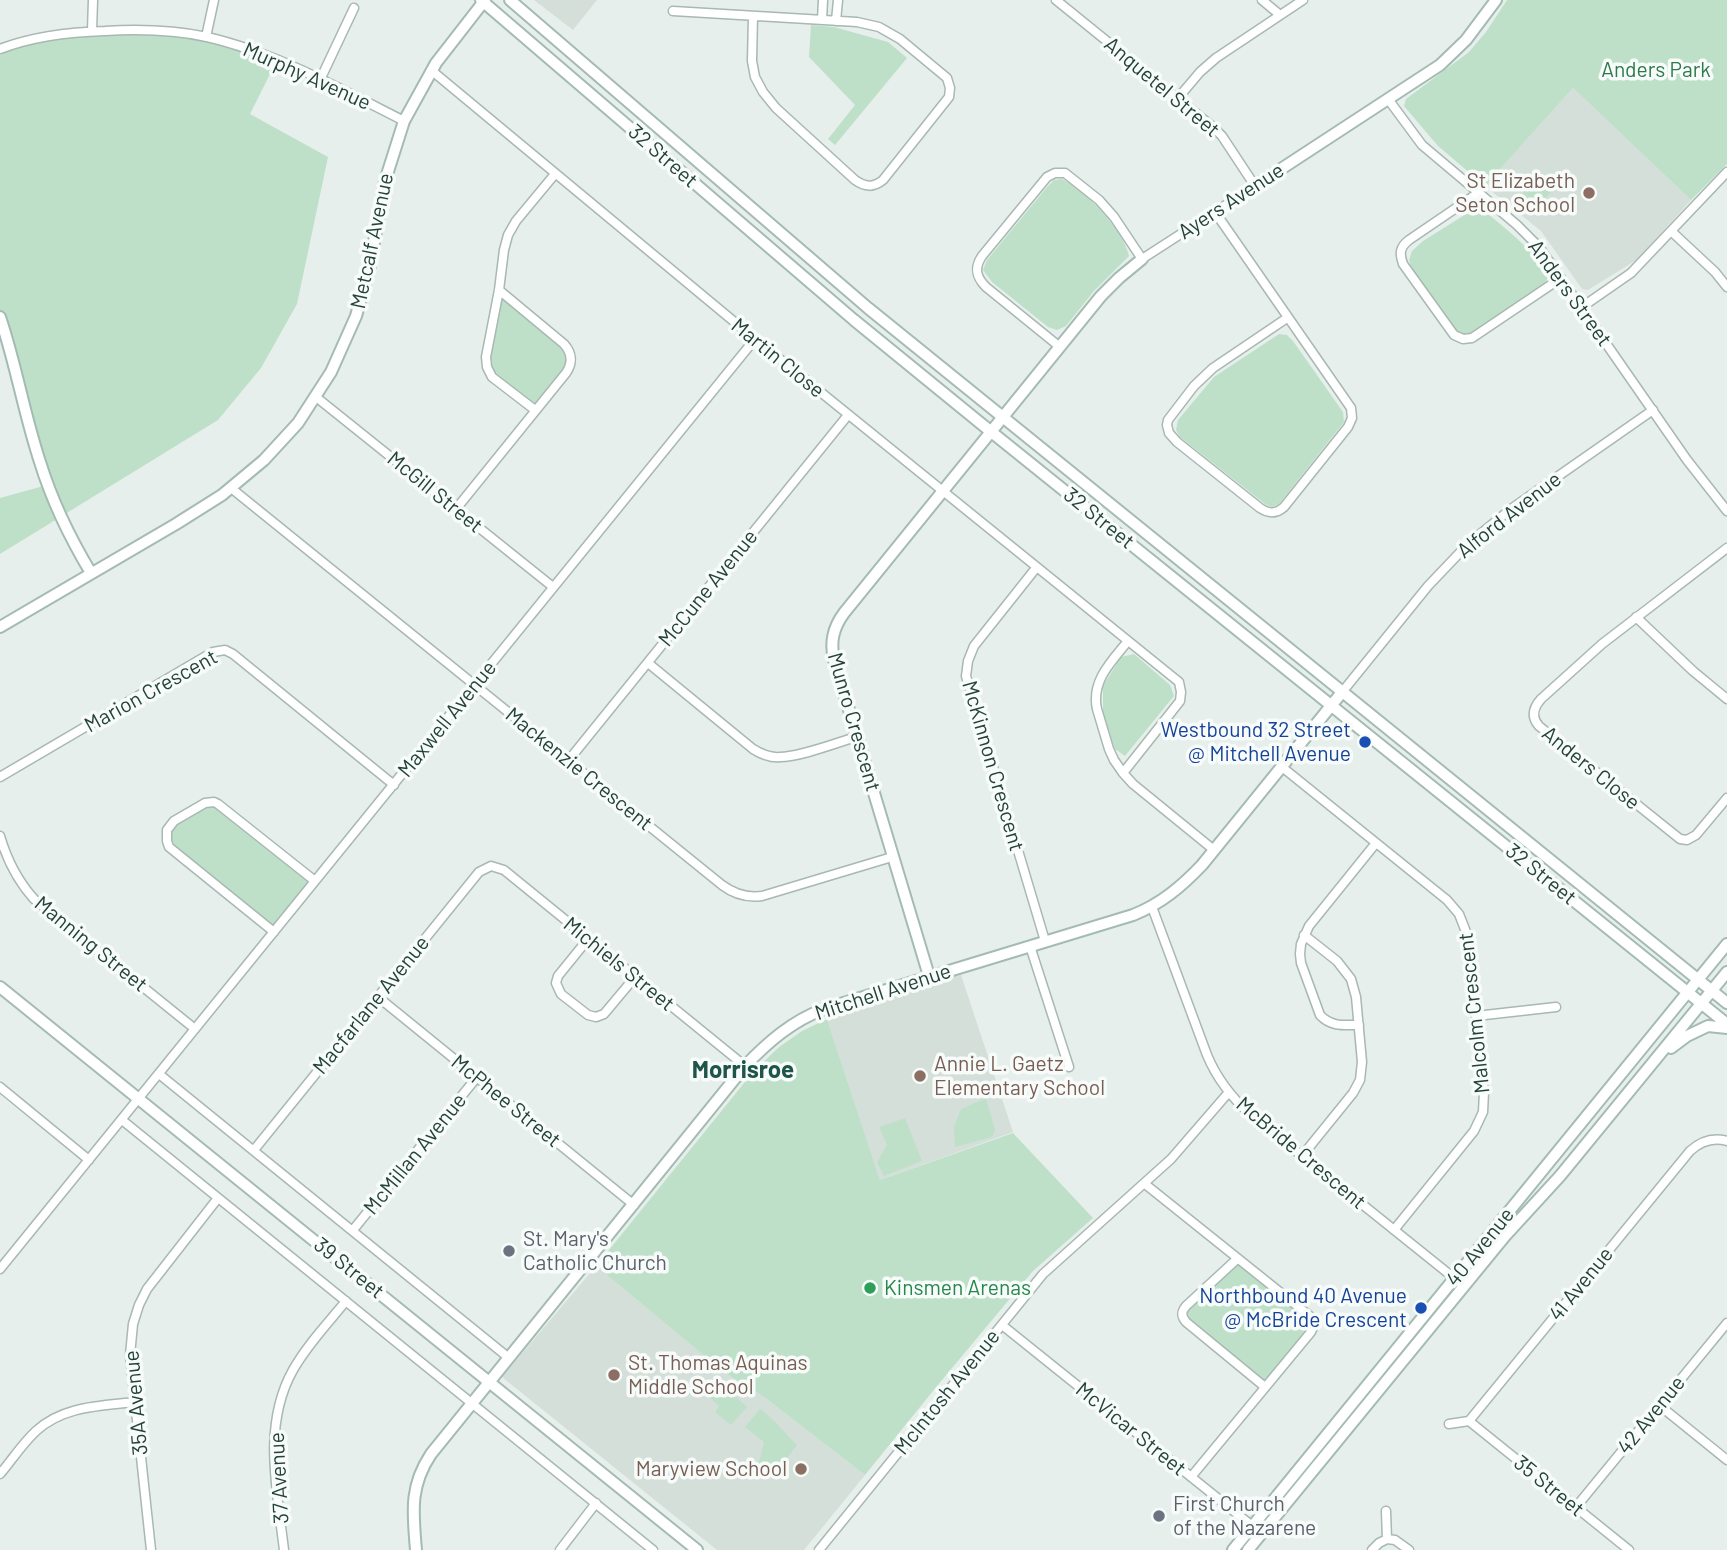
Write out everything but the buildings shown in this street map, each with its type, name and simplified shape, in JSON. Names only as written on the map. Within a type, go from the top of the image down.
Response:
[{"type":"street","points":[[92,31],[93,0]]},
{"type":"street","points":[[206,37],[214,0]]},
{"type":"street","name":"32 Street","points":[[510,0],[868,308],[1727,1003]]},
{"type":"street","points":[[822,20],[823,0]]},
{"type":"street","points":[[836,21],[838,0]]},
{"type":"street","name":"Anquetel Street","points":[[1056,0],[1218,132],[1255,186]]},
{"type":"street","points":[[1262,0],[1280,15]]},
{"type":"street","points":[[1178,98],[1216,58],[1303,0]]},
{"type":"street","name":"Ayers Avenue","points":[[991,432],[1101,296],[1119,278],[1142,259],[1431,71],[1457,50],[1496,0]]},
{"type":"street","name":"32 Street","points":[[483,1],[855,320],[1702,1003],[1727,1026]]},
{"type":"street","name":"Metcalf Avenue","points":[[0,627],[176,524],[231,488],[253,471],[298,423],[338,358],[361,300],[385,181],[404,121],[431,71],[483,1]]},
{"type":"street","points":[[320,80],[354,8]]},
{"type":"street","points":[[673,11],[866,23],[887,30],[947,78],[949,97],[883,180],[874,185],[864,185],[776,108],[763,92],[755,78],[752,61],[753,16]]},
{"type":"street","name":"Murphy Avenue","points":[[1,47],[38,37],[92,31],[160,31],[206,37],[254,51],[404,121]]},
{"type":"street","name":"Martin Close","points":[[431,71],[942,492],[1178,682],[1180,701],[1123,773]]},
{"type":"street","name":"Anders Street","points":[[1388,99],[1422,145],[1532,239],[1701,479],[1727,510]]},
{"type":"street","points":[[1582,307],[1631,273],[1727,172]]},
{"type":"street","points":[[1060,347],[986,287],[977,275],[976,268],[982,256],[1047,177],[1055,173],[1065,173],[1098,200],[1114,217],[1142,259]]},
{"type":"street","points":[[535,410],[492,377],[486,367],[486,356],[508,235],[516,221],[555,174]]},
{"type":"street","points":[[1478,194],[1409,240],[1402,246],[1400,254],[1403,264],[1454,335],[1463,339],[1472,338],[1561,278]]},
{"type":"street","points":[[1215,212],[1351,408],[1353,415],[1348,427],[1284,506],[1271,513],[1259,508],[1177,442],[1169,433],[1167,425],[1173,413],[1206,374],[1287,318]]},
{"type":"street","points":[[1671,231],[1715,272],[1727,287]]},
{"type":"street","points":[[456,509],[568,369],[571,359],[564,344],[499,290]]},
{"type":"street","points":[[0,317],[43,472],[64,523],[92,573]]},
{"type":"street","name":"Maxwell Avenue","points":[[0,1269],[755,339]]},
{"type":"street","name":"McGill Street","points":[[316,397],[553,587]]},
{"type":"street","name":"Alford Avenue","points":[[1331,706],[1428,586],[1468,544],[1511,509],[1653,410]]},
{"type":"street","name":"McCune Avenue","points":[[568,761],[848,415]]},
{"type":"street","name":"Munro Crescent","points":[[929,976],[856,737],[832,644],[835,629],[844,613],[991,432]]},
{"type":"street","name":"Mackenzie Crescent","points":[[231,488],[722,885],[741,895],[762,896],[892,857]]},
{"type":"street","name":"Anders Close","points":[[1727,548],[1602,644],[1541,699],[1534,712],[1536,723],[1680,839],[1687,840],[1696,835],[1727,797]]},
{"type":"street","name":"McKinnon Crescent","points":[[1036,568],[974,646],[966,676],[1045,942]]},
{"type":"street","points":[[1636,617],[1727,699]]},
{"type":"street","points":[[1128,641],[1104,670],[1096,695],[1097,709],[1109,749],[1133,784],[1214,850]]},
{"type":"street","name":"Marion Crescent","points":[[0,777],[214,652],[225,650],[394,785]]},
{"type":"street","points":[[648,663],[753,749],[764,755],[777,758],[790,756],[856,737]]},
{"type":"street","name":"Mitchell Avenue","points":[[416,1550],[413,1508],[416,1483],[431,1454],[745,1066],[770,1040],[814,1013],[1152,907],[1182,885],[1214,850],[1331,706]]},
{"type":"street","name":"Malcolm Crescent","points":[[1282,767],[1447,900],[1459,914],[1469,944],[1484,1106],[1471,1135],[1394,1230]]},
{"type":"street","points":[[274,932],[173,851],[166,836],[170,825],[200,805],[209,802],[218,804],[316,881]]},
{"type":"street","name":"Manning Street","points":[[0,836],[7,859],[34,899],[195,1029]]},
{"type":"street","points":[[1359,1025],[1335,1024],[1320,1015],[1300,958],[1300,948],[1309,926],[1376,843]]},
{"type":"street","name":"Michiels Street","points":[[491,866],[504,870],[745,1066]]},
{"type":"street","name":"Macfarlane Avenue","points":[[254,1150],[479,872],[491,866]]},
{"type":"street","name":"McBride Crescent","points":[[1152,907],[1212,1066],[1229,1092],[1251,1115],[1459,1282]]},
{"type":"street","points":[[1302,1156],[1349,1098],[1360,1080],[1362,1062],[1354,988],[1346,971],[1337,961],[1304,935]]},
{"type":"street","points":[[588,939],[558,976],[557,987],[561,994],[588,1015],[600,1017],[635,977]]},
{"type":"street","name":"40 Avenue","points":[[1233,1550],[1256,1530],[1459,1282],[1727,944]]},
{"type":"street","points":[[1030,946],[1069,1067]]},
{"type":"street","name":"40 Avenue","points":[[1459,1282],[1560,1176],[1727,972]]},
{"type":"street","name":"39 Street","points":[[0,987],[697,1550]]},
{"type":"street","name":"McPhee Street","points":[[378,997],[634,1205]]},
{"type":"street","points":[[1476,1016],[1556,1007]]},
{"type":"street","points":[[1655,1061],[1673,1046],[1703,1028],[1727,1026]]},
{"type":"street","name":"39 Street","points":[[159,1074],[509,1358]]},
{"type":"street","name":"McMillan Avenue","points":[[353,1230],[477,1077]]},
{"type":"street","points":[[0,1087],[89,1160]]},
{"type":"street","name":"McIntosh Avenue","points":[[819,1550],[1043,1275],[1145,1184],[1181,1148],[1229,1092]]},
{"type":"street","name":"39 Street","points":[[122,1119],[653,1550]]},
{"type":"street","name":"41 Avenue","points":[[1469,1421],[1690,1151],[1703,1142],[1727,1141]]},
{"type":"street","points":[[1145,1184],[1313,1320],[1311,1332],[1191,1477]]},
{"type":"street","name":"35A Avenue","points":[[151,1550],[130,1355],[132,1333],[139,1305],[153,1279],[218,1198]]},
{"type":"street","points":[[1237,1259],[1186,1306],[1182,1317],[1265,1387]]},
{"type":"street","name":"37 Avenue","points":[[284,1550],[274,1454],[274,1432],[281,1398],[300,1358],[346,1301]]},
{"type":"street","name":"42 Avenue","points":[[1576,1507],[1727,1323]]},
{"type":"street","name":"McVicar Street","points":[[1002,1325],[1256,1530]]},
{"type":"street","points":[[0,1474],[36,1431],[60,1415],[83,1408],[135,1402]]},
{"type":"street","points":[[1659,1405],[1727,1460]]},
{"type":"street","points":[[1449,1424],[1469,1421]]},
{"type":"street","name":"35 Street","points":[[1469,1421],[1629,1550]]},
{"type":"street","points":[[560,1550],[596,1503]]},
{"type":"street","points":[[1386,1511],[1387,1539]]},
{"type":"street","name":"40 Avenue","points":[[1248,1550],[1256,1530]]},
{"type":"street","points":[[1372,1550],[1387,1539],[1395,1540],[1409,1550]]},
{"type":"shaded area","points":[[534,0],[597,0],[573,30]]},
{"type":"shaded area","name":"St Elizabeth Seton School","points":[[1573,88],[1691,200],[1638,259],[1588,290],[1582,289],[1541,231],[1485,186]]},
{"type":"shaded area","name":"Annie L. Gaetz Elementary School","points":[[961,975],[1013,1132],[880,1180],[827,1019],[929,981]]},
{"type":"shaded area","points":[[596,1266],[725,1373],[764,1397],[865,1475],[804,1550],[717,1550],[502,1377]]},
{"type":"green space","name":"Anders Park","points":[[1507,0],[1727,0],[1727,164],[1691,200],[1573,88],[1485,186],[1438,146],[1404,106],[1406,99],[1469,52]]},
{"type":"green space","points":[[811,25],[834,27],[888,42],[907,58],[835,145],[828,139],[855,105],[809,57]]},
{"type":"green space","points":[[178,33],[277,60],[250,114],[328,157],[297,304],[261,368],[218,420],[0,554],[0,498],[47,485],[0,317],[0,55],[38,37],[53,34]]},
{"type":"green space","points":[[1542,174],[1556,187],[1536,208],[1522,194]]},
{"type":"green space","points":[[1062,179],[1102,212],[1120,235],[1129,256],[1094,291],[1066,326],[1057,330],[1048,327],[992,282],[983,270],[987,260],[1047,187],[1054,180]]},
{"type":"green space","points":[[1474,209],[1486,212],[1521,242],[1538,260],[1548,278],[1544,284],[1473,333],[1465,335],[1457,331],[1411,267],[1409,260],[1412,251],[1423,241]]},
{"type":"green space","points":[[499,290],[564,344],[571,360],[535,410],[487,367]]},
{"type":"green space","points":[[1279,334],[1287,335],[1293,341],[1343,412],[1344,422],[1279,504],[1272,507],[1180,437],[1176,430],[1178,420],[1214,377]]},
{"type":"green space","points":[[1134,654],[1170,685],[1174,696],[1125,756],[1115,749],[1103,713],[1103,686],[1121,657]]},
{"type":"green space","points":[[209,802],[315,881],[274,932],[173,851],[167,830]]},
{"type":"green space","points":[[827,1019],[880,1180],[1013,1133],[1093,1218],[1033,1271],[865,1475],[764,1397],[725,1373],[596,1266],[753,1072],[779,1047],[802,1031]]},
{"type":"green space","points":[[986,1098],[995,1130],[992,1137],[955,1147],[954,1127],[961,1109]]},
{"type":"green space","points":[[905,1118],[922,1161],[884,1176],[877,1162],[887,1145],[879,1127]]},
{"type":"green space","points":[[1237,1259],[1311,1317],[1313,1325],[1265,1387],[1186,1322],[1183,1309]]},
{"type":"green space","points":[[720,1383],[747,1407],[731,1425],[715,1412],[719,1406],[709,1397]]},
{"type":"green space","points":[[760,1409],[797,1445],[775,1473],[768,1474],[758,1466],[764,1442],[745,1427]]},
{"type":"place","name":"St Elizabeth Seton School","points":[[1589,193]]},
{"type":"place","name":"Westbound 32 Street @ Mitchell Avenue","points":[[1365,742]]},
{"type":"place","name":"Annie L. Gaetz Elementary School","points":[[920,1076]]},
{"type":"place","name":"St. Mary's Catholic Church","points":[[509,1251]]},
{"type":"place","name":"Kinsmen Arenas","points":[[870,1288]]},
{"type":"place","name":"Northbound 40 Avenue @ McBride Crescent","points":[[1421,1308]]},
{"type":"place","name":"St. Thomas Aquinas Middle School","points":[[614,1375]]},
{"type":"place","name":"Maryview School","points":[[801,1469]]},
{"type":"place","name":"First Church of the Nazarene","points":[[1159,1516]]},
{"type":"district","name":"Morrisroe","points":[[743,1070]]}]
